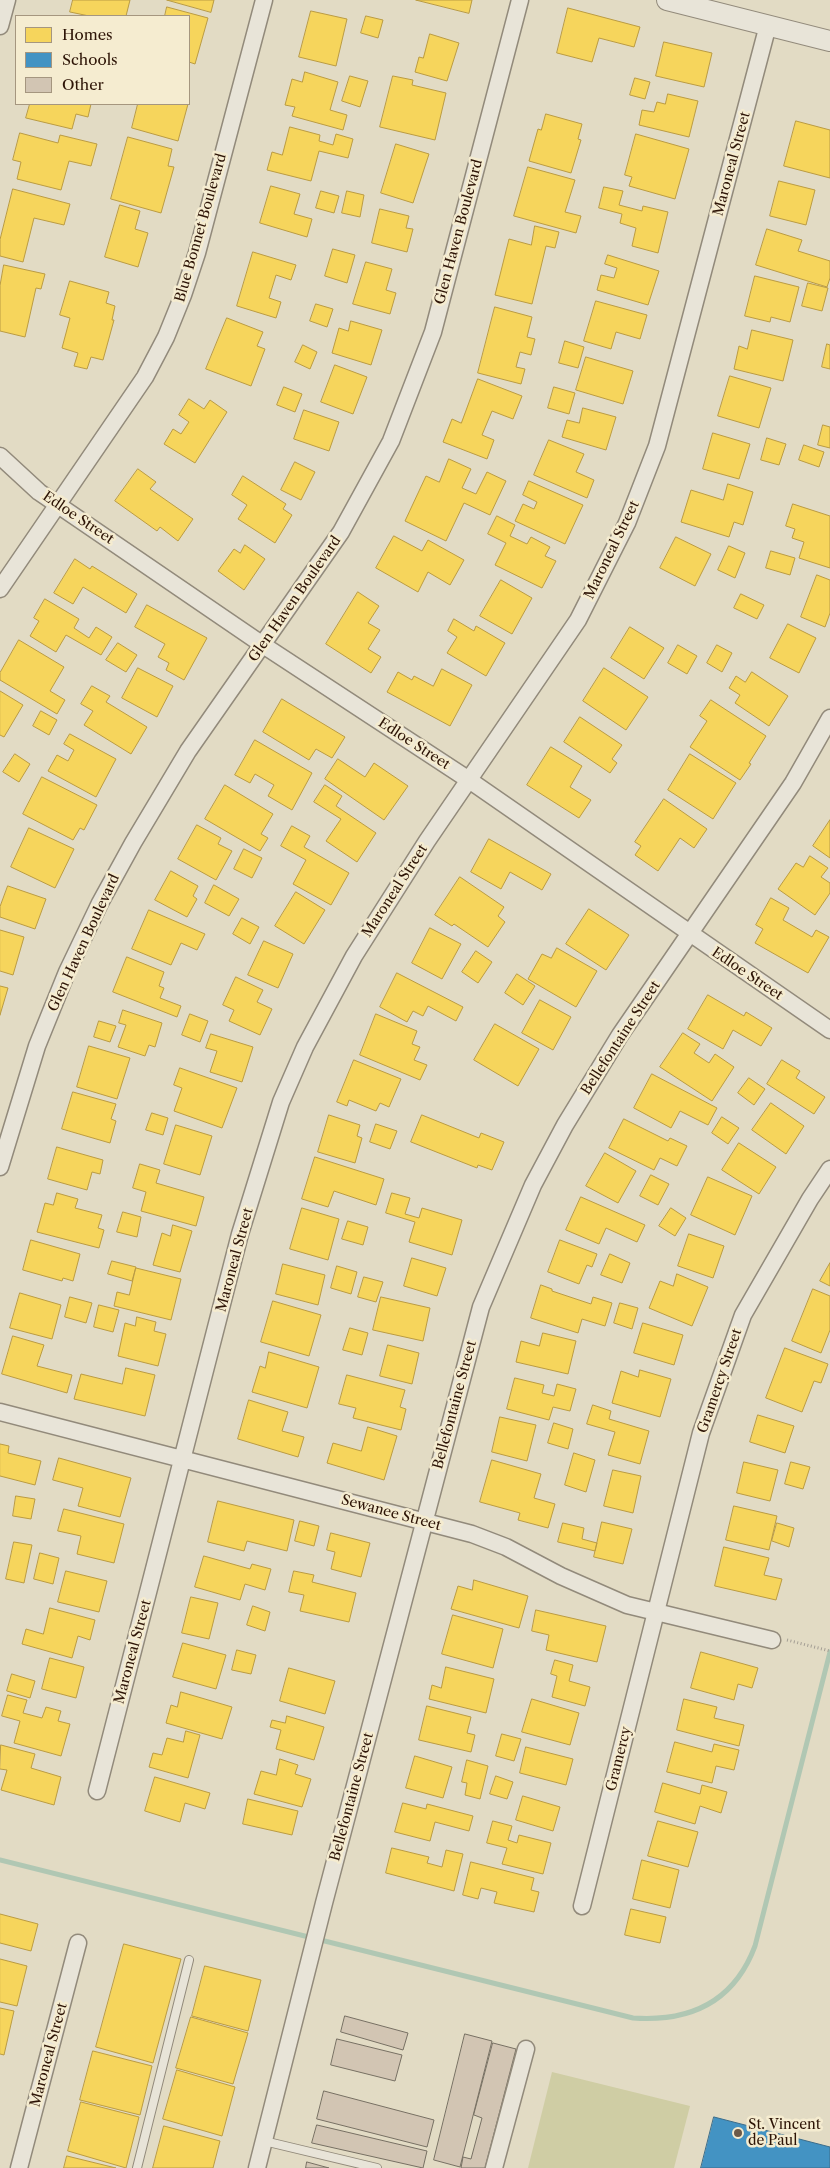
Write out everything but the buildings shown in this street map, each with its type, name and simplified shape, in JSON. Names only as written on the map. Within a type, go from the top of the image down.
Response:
[{"type":"street","points":[[0,26],[7,0]]},
{"type":"street","name":"Blue Bonnet Boulevard","points":[[0,589],[146,377],[166,337],[197,253],[264,0]]},
{"type":"street","name":"Glen Haven Boulevard","points":[[0,1167],[37,1046],[67,972],[100,903],[188,751],[341,532],[391,441],[432,332],[520,0]]},
{"type":"street","points":[[666,0],[830,41]]},
{"type":"street","name":"Maroneal Street","points":[[97,1790],[184,1460],[240,1234],[281,1102],[305,1047],[354,956],[427,841],[578,620],[627,524],[657,446],[768,25]]},
{"type":"street","name":"Edloe Street","points":[[0,456],[40,492],[263,645],[469,780],[690,935],[830,1030]]},
{"type":"street","name":"Bellefontaine Street","points":[[257,2168],[324,1903],[481,1307],[533,1185],[565,1125],[620,1035],[793,783],[830,718]]},
{"type":"street","name":"Gramercy Street","points":[[656,1612],[701,1433],[743,1315],[810,1199],[830,1170]]},
{"type":"street","name":"Sewanee Street","points":[[0,1412],[472,1534],[506,1547],[561,1576],[627,1606],[772,1640]]},
{"type":"street","name":"Gramercy","points":[[582,1906],[656,1612]]},
{"type":"street","name":"Maroneal Street","points":[[19,2168],[78,1943]]},
{"type":"street","points":[[494,2168],[526,2049]]},
{"type":"lane","points":[[137,2168],[189,1960]]},
{"type":"lane","points":[[264,2142],[377,2168]]},
{"type":"path","points":[[802,1643],[830,1651]]},
{"type":"shaded area","points":[[552,2072],[690,2106],[674,2168],[528,2168]]},
{"type":"waterway","points":[[0,1860],[633,2018],[654,2018],[691,2012],[708,2004],[735,1981],[746,1965],[755,1946],[830,1652]]},
{"type":"place","name":"St. Vincent de Paul","points":[[738,2133]]}]
